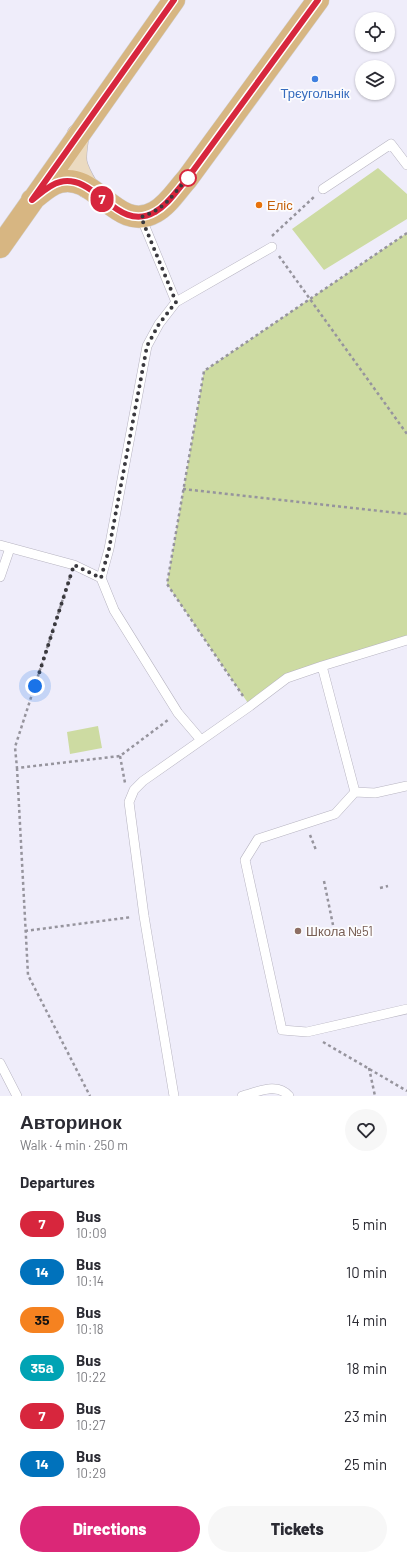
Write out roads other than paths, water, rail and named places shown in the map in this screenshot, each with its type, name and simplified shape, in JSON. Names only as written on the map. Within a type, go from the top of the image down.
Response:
[{"type":"main road","points":[[0,247],[174,0]]},
{"type":"main road","points":[[32,200],[52,185],[60,182],[72,181],[87,187],[123,213],[141,217],[155,212],[166,204],[187,179],[318,0]]},
{"type":"main road","points":[[78,135],[74,160],[77,170],[87,187]]},
{"type":"lane","points":[[323,189],[391,144],[407,166]]},
{"type":"lane","points":[[141,217],[176,302]]},
{"type":"lane","points":[[201,740],[178,713],[114,610],[101,578],[109,549],[147,346],[159,324],[176,302],[272,247]]},
{"type":"lane","points":[[0,546],[74,565],[101,578]]},
{"type":"lane","points":[[0,577],[10,548]]},
{"type":"lane","points":[[174,1096],[144,916],[129,802],[134,790],[143,780],[288,678],[407,640]]},
{"type":"lane","points":[[322,666],[355,792]]},
{"type":"lane","points":[[355,792],[375,793],[407,786]]},
{"type":"lane","points":[[355,792],[335,814],[258,839],[245,860],[282,1030],[307,1032],[407,1010]]},
{"type":"lane","points":[[0,1063],[17,1096]]},
{"type":"lane","points":[[242,1096],[275,1088],[285,1091],[290,1096]]},
{"type":"place","name":"Трєугольнік","points":[[315,79]]},
{"type":"place","name":"Еліс","points":[[259,205]]},
{"type":"place","name":"Школа №51","points":[[298,931]]}]
